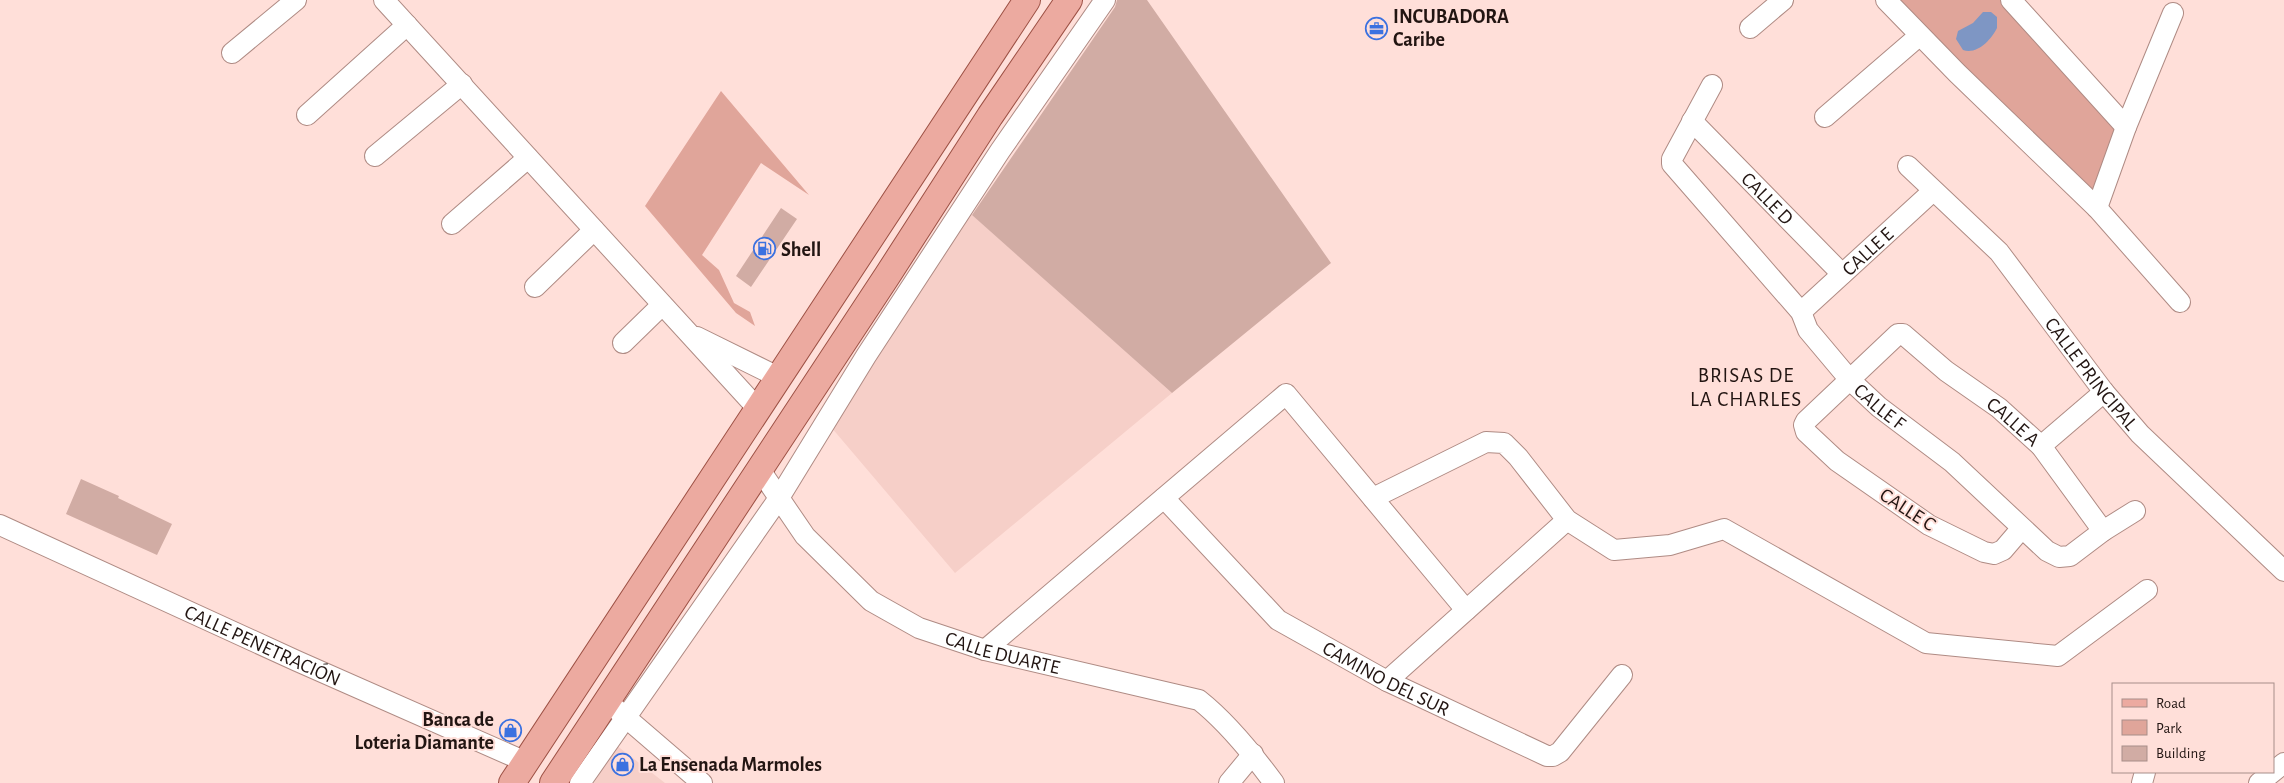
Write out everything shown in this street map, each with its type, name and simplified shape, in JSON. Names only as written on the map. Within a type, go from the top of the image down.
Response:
[{"type":"main road","points":[[519,773],[1027,0]]},
{"type":"main road","points":[[553,783],[617,710],[760,470],[990,116],[1069,0]]},
{"type":"street","points":[[232,53],[296,0]]},
{"type":"street","points":[[384,0],[758,409]]},
{"type":"street","points":[[580,783],[617,710],[779,498],[871,348],[1000,151],[1105,0]]},
{"type":"street","points":[[1750,28],[1783,0]]},
{"type":"street","points":[[1886,0],[1919,36],[2097,208],[2180,302]]},
{"type":"street","points":[[2012,0],[2126,127]]},
{"type":"street","points":[[2097,208],[2126,127],[2173,13]]},
{"type":"street","points":[[307,115],[407,25]]},
{"type":"street","points":[[1825,117],[1919,36]]},
{"type":"street","points":[[375,156],[462,84]]},
{"type":"street","points":[[1692,121],[1712,85]]},
{"type":"street","name":"CALLE F","points":[[1692,121],[1671,162],[1801,312],[1808,330],[1850,380],[1879,408],[1952,462],[2021,529],[2047,551],[2059,557],[2070,556],[2134,511]]},
{"type":"street","name":"CALLE D","points":[[1692,121],[1842,274]]},
{"type":"street","points":[[452,224],[528,158]]},
{"type":"street","name":"CALLE PRINCIPAL","points":[[1908,166],[1932,191],[1999,252],[2104,392],[2140,434],[2284,571]]},
{"type":"street","name":"CALLE E","points":[[1801,312],[1932,191]]},
{"type":"street","points":[[534,287],[594,230]]},
{"type":"street","points":[[623,343],[662,306]]},
{"type":"street","points":[[686,331],[778,377]]},
{"type":"street","name":"CALLE A","points":[[1850,380],[1901,334],[1905,335],[1946,371],[1999,408],[2041,446],[2103,531]]},
{"type":"street","name":"CALLE C","points":[[1850,380],[1804,425],[1806,432],[1837,461],[1929,525],[1984,552],[1994,554],[2003,550],[2021,529]]},
{"type":"street","points":[[2041,446],[2104,392]]},
{"type":"street","points":[[985,650],[1286,394],[1466,610]]},
{"type":"street","points":[[1373,498],[1486,442],[1504,443],[1518,457],[1567,520],[1614,550],[1670,545],[1724,529],[1926,643],[2058,656],[2147,590]]},
{"type":"street","name":"CALLE DUARTE","points":[[760,470],[805,536],[871,601],[919,628],[985,650],[1199,700],[1212,710],[1253,754],[1274,783]]},
{"type":"street","name":"CAMINO DEL SUR","points":[[1164,498],[1278,620],[1387,681],[1547,756],[1554,756],[1560,752],[1622,675]]},
{"type":"street","points":[[1387,681],[1567,520]]},
{"type":"street","name":"CALLE PENETRACIÓN","points":[[0,525],[297,662],[519,773]]},
{"type":"street","points":[[617,710],[702,783]]},
{"type":"street","points":[[1229,783],[1253,754]]},
{"type":"street","points":[[2274,771],[2284,763]]},
{"type":"street","points":[[2259,783],[2272,773]]},
{"type":"shaded area","points":[[969,212],[1172,393],[955,573],[831,427]]},
{"type":"shaded area","name":"La Ensenada Marmoles","points":[[616,745],[665,783],[594,783]]},
{"type":"green space","points":[[1899,0],[2004,0],[2119,131],[2096,189],[2087,189],[2079,184]]},
{"type":"green space","points":[[721,91],[809,195],[761,163],[702,255],[719,270],[734,303],[750,312],[755,326],[736,313],[645,206]]},
{"type":"water","points":[[1983,12],[1991,12],[1997,17],[1997,28],[1983,45],[1973,50],[1963,50],[1956,39],[1958,31],[1973,23]]},
{"type":"building","points":[[1117,0],[1147,0],[1331,263],[1172,393],[972,215],[1115,7]]},
{"type":"building","name":"Shell","points":[[781,208],[797,219],[751,287],[736,276]]},
{"type":"building","points":[[81,479],[119,496],[118,498],[172,524],[157,555],[66,514]]},
{"type":"place","name":"INCUBADORA Caribe","points":[[1377,28]]},
{"type":"place","name":"Shell","points":[[765,249]]},
{"type":"place","name":"Banca de Loteria Diamante","points":[[510,731]]},
{"type":"place","name":"La Ensenada Marmoles","points":[[623,764]]},
{"type":"district","name":"BRISAS DE LA CHARLES","points":[[1746,387]]}]
